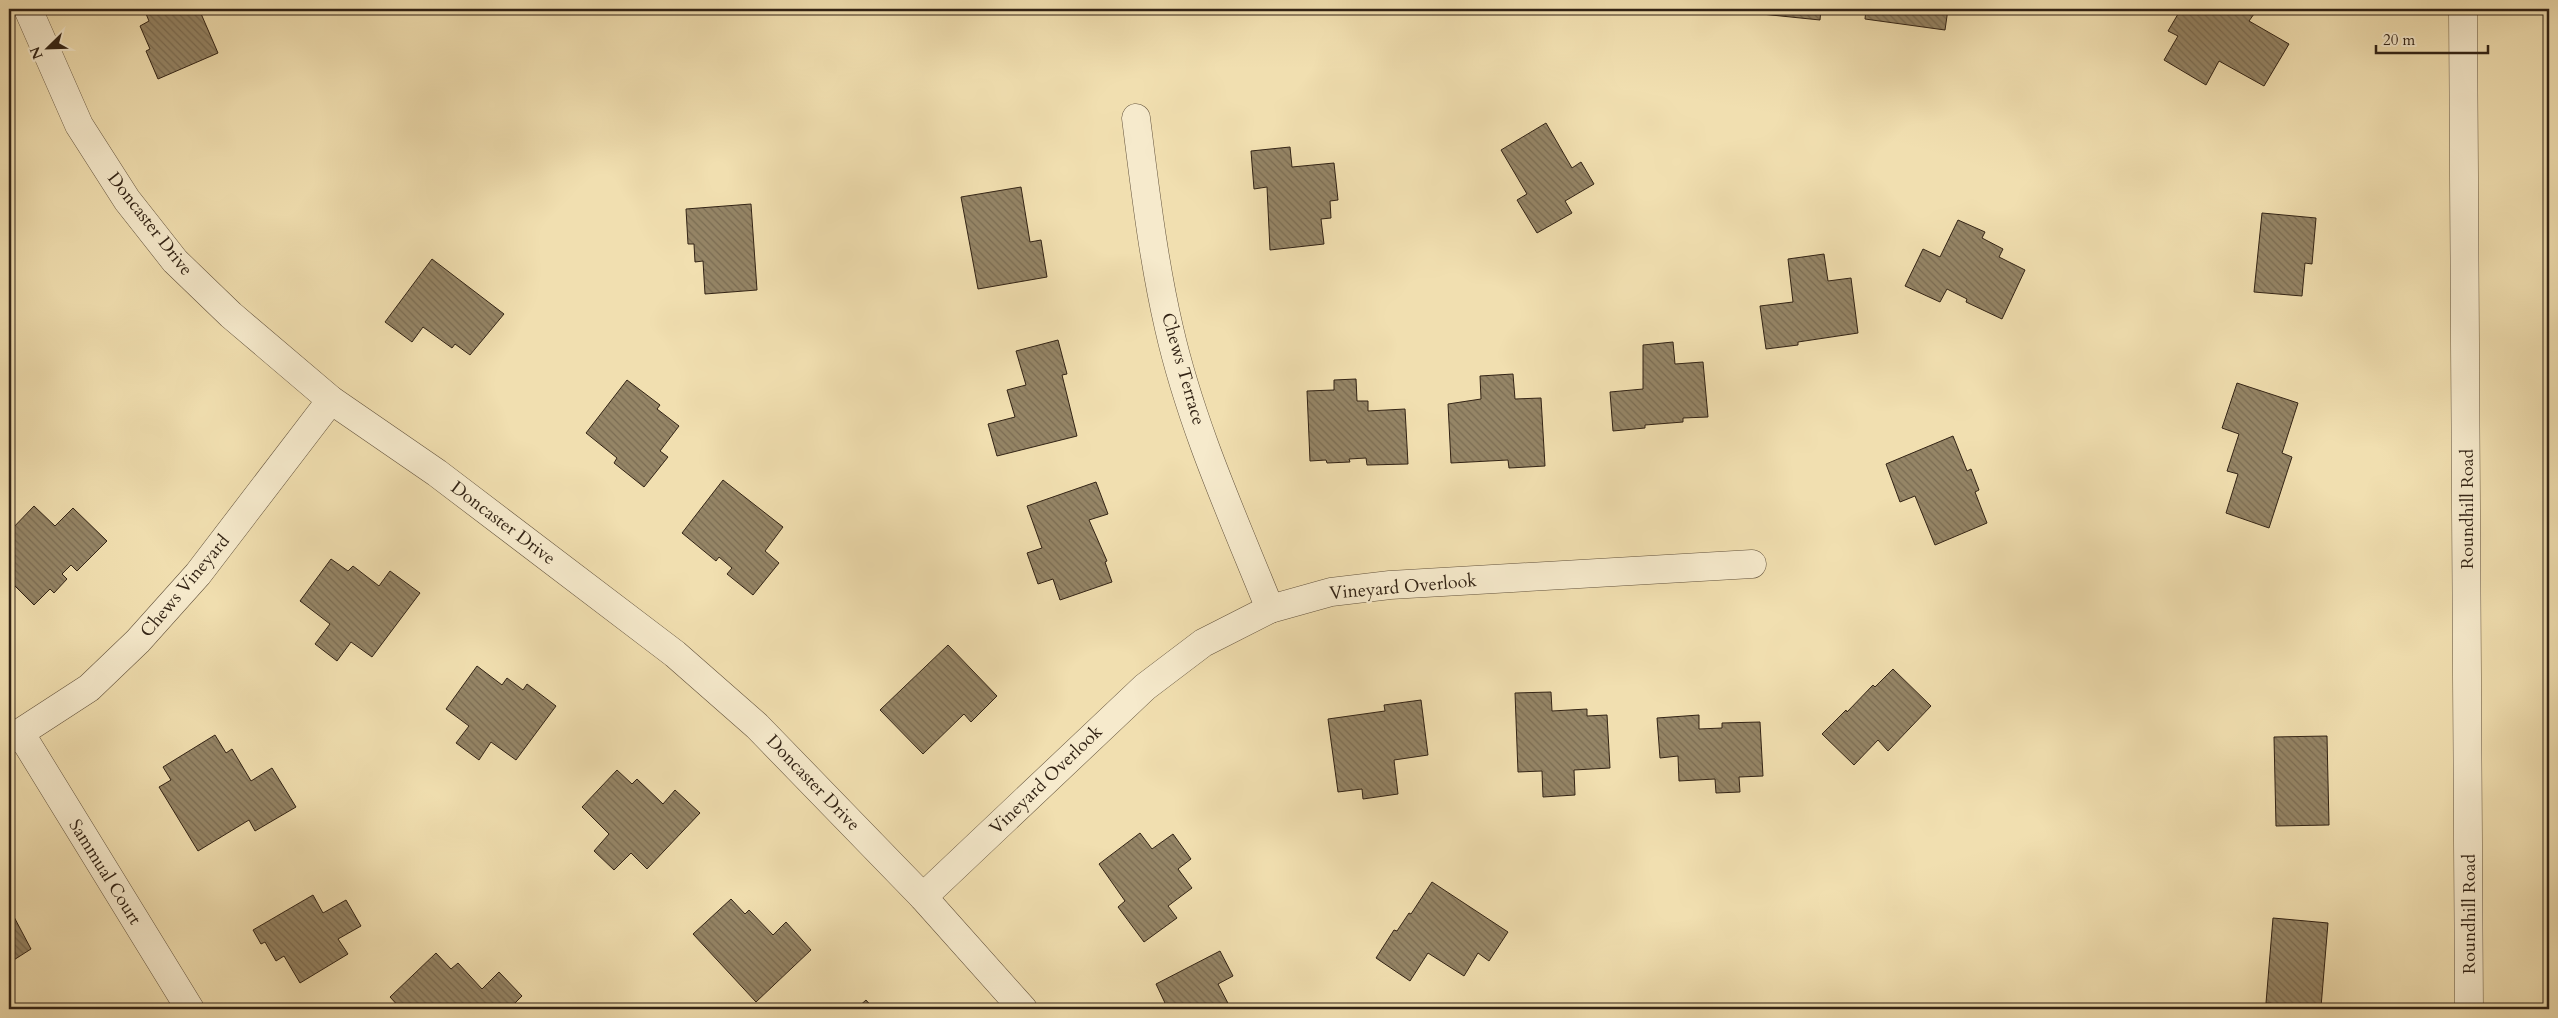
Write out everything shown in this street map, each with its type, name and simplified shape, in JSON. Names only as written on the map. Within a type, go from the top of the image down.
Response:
[{"type":"street","name":"Doncaster Drive","points":[[28,9],[79,125],[127,200],[175,261],[231,315],[331,400],[437,473],[675,654],[757,726],[923,897],[1023,1009]]},
{"type":"street","name":"Roundhill Road","points":[[2463,9],[2469,1009]]},
{"type":"street","name":"Chews Terrace","points":[[1136,118],[1150,223],[1169,328],[1191,404],[1210,460],[1270,609]]},
{"type":"street","name":"Chews Vineyard","points":[[15,737],[89,688],[138,641],[198,574],[331,400]]},
{"type":"street","name":"Vineyard Overlook","points":[[923,897],[1145,687],[1203,643],[1270,609],[1331,592],[1390,585],[1752,564]]},
{"type":"street","name":"Sammual Court","points":[[15,737],[190,1009]]},
{"type":"building","points":[[144,9],[199,9],[218,53],[158,79],[146,51],[150,49],[140,26],[149,21]]},
{"type":"building","points":[[1732,9],[1821,9],[1820,20],[1732,11]]},
{"type":"building","points":[[1866,9],[1948,9],[1945,30],[1865,19]]},
{"type":"building","points":[[2181,9],[2228,9],[2237,13],[2239,9],[2245,9],[2254,14],[2249,21],[2289,44],[2264,86],[2219,61],[2206,85],[2164,60],[2178,36],[2168,31]]},
{"type":"building","points":[[1546,123],[1572,168],[1581,162],[1594,184],[1565,201],[1572,213],[1537,233],[1517,200],[1527,194],[1501,150]]},
{"type":"building","points":[[1290,147],[1292,167],[1334,163],[1338,200],[1330,201],[1331,218],[1321,219],[1324,244],[1270,250],[1267,187],[1254,189],[1251,151]]},
{"type":"building","points":[[1021,187],[1030,242],[1041,240],[1047,277],[978,289],[961,197]]},
{"type":"building","points":[[751,204],[757,290],[705,294],[703,261],[695,262],[694,244],[688,244],[686,209]]},
{"type":"building","points":[[2262,213],[2316,218],[2312,264],[2305,263],[2302,296],[2254,292]]},
{"type":"building","points":[[1958,220],[1985,232],[1982,238],[2003,249],[1999,257],[2025,270],[2002,319],[1966,302],[1967,299],[1947,289],[1940,302],[1905,286],[1923,249],[1940,257]]},
{"type":"building","points":[[1824,254],[1828,281],[1851,278],[1858,333],[1798,342],[1798,345],[1766,349],[1760,306],[1793,302],[1788,259]]},
{"type":"building","points":[[432,259],[504,314],[470,355],[455,344],[452,348],[423,327],[412,342],[385,322]]},
{"type":"building","points":[[1058,340],[1067,374],[1062,375],[1077,436],[997,456],[988,424],[1015,417],[1007,390],[1026,385],[1016,351]]},
{"type":"building","points":[[1673,342],[1675,364],[1703,362],[1708,417],[1683,418],[1683,422],[1645,425],[1645,428],[1613,431],[1610,392],[1643,389],[1643,345]]},
{"type":"building","points":[[1513,374],[1515,399],[1541,398],[1545,466],[1509,468],[1508,460],[1451,463],[1448,404],[1481,399],[1480,376]]},
{"type":"building","points":[[1356,379],[1357,401],[1368,401],[1368,411],[1405,409],[1408,464],[1367,465],[1366,458],[1349,459],[1350,462],[1327,463],[1326,460],[1310,461],[1307,391],[1334,390],[1334,380]]},
{"type":"building","points":[[627,380],[660,405],[657,409],[679,426],[660,451],[668,457],[644,487],[614,463],[617,458],[586,433]]},
{"type":"building","points":[[2237,383],[2298,403],[2282,453],[2292,457],[2269,528],[2226,513],[2238,474],[2227,471],[2239,434],[2222,428]]},
{"type":"building","points":[[1953,436],[1967,471],[1971,469],[1979,490],[1975,492],[1987,523],[1935,545],[1915,496],[1900,502],[1886,464]]},
{"type":"building","points":[[723,480],[783,527],[765,551],[779,563],[753,595],[727,574],[732,568],[719,557],[716,561],[682,533]]},
{"type":"building","points":[[1096,482],[1108,514],[1089,520],[1107,561],[1105,562],[1112,582],[1060,600],[1053,579],[1038,584],[1027,553],[1042,548],[1027,506]]},
{"type":"building","points":[[34,506],[55,526],[73,508],[107,541],[77,571],[71,565],[62,574],[67,579],[54,593],[50,589],[34,605],[9,580],[9,532]]},
{"type":"building","points":[[331,559],[348,571],[353,566],[379,586],[390,571],[420,593],[372,657],[351,642],[337,661],[315,644],[330,624],[300,601]]},
{"type":"building","points":[[948,645],[997,696],[971,722],[964,714],[923,754],[880,710]]},
{"type":"building","points":[[477,666],[502,685],[507,678],[523,690],[527,684],[556,706],[516,760],[491,742],[479,760],[456,743],[469,726],[446,709]]},
{"type":"building","points":[[1893,669],[1931,706],[1888,751],[1878,740],[1854,765],[1822,734],[1873,685],[1875,687]]},
{"type":"building","points":[[1551,692],[1552,711],[1587,709],[1587,716],[1607,715],[1610,768],[1574,770],[1575,795],[1543,797],[1542,771],[1518,772],[1515,693]]},
{"type":"building","points":[[1421,700],[1428,755],[1394,760],[1398,794],[1363,799],[1362,789],[1338,792],[1328,719],[1385,711],[1384,705]]},
{"type":"building","points":[[1699,715],[1699,729],[1722,728],[1722,723],[1760,722],[1763,776],[1739,777],[1740,792],[1716,793],[1715,779],[1679,781],[1678,756],[1660,758],[1657,718]]},
{"type":"building","points":[[215,735],[226,753],[232,749],[251,781],[272,768],[296,807],[255,831],[249,820],[198,851],[159,787],[171,780],[163,767]]},
{"type":"building","points":[[2327,736],[2329,825],[2276,826],[2274,737]]},
{"type":"building","points":[[617,770],[632,784],[637,779],[663,804],[675,790],[700,813],[647,869],[631,853],[614,870],[594,851],[609,834],[582,807]]},
{"type":"building","points":[[1140,833],[1152,849],[1173,834],[1191,859],[1178,869],[1192,888],[1168,906],[1177,918],[1144,942],[1118,907],[1125,901],[1099,864]]},
{"type":"building","points":[[1432,882],[1508,932],[1489,961],[1478,953],[1464,976],[1428,953],[1410,981],[1376,958],[1394,930],[1397,931],[1409,913],[1411,914]]},
{"type":"building","points":[[313,895],[323,913],[346,900],[361,926],[338,939],[348,954],[300,983],[284,956],[276,961],[265,942],[261,944],[253,930]]},
{"type":"building","points":[[731,899],[745,914],[749,910],[773,935],[786,922],[811,950],[756,1002],[693,934]]},
{"type":"building","points":[[13,915],[31,949],[9,963],[9,916]]},
{"type":"building","points":[[2273,918],[2328,923],[2321,1007],[2266,1003]]},
{"type":"building","points":[[1220,951],[1233,976],[1218,984],[1231,1009],[1165,1009],[1162,1004],[1165,1003],[1156,984]]},
{"type":"building","points":[[436,953],[451,969],[458,963],[482,989],[499,972],[522,996],[509,1009],[401,1009],[390,997]]},
{"type":"building","points":[[866,1000],[874,1009],[856,1009]]}]
